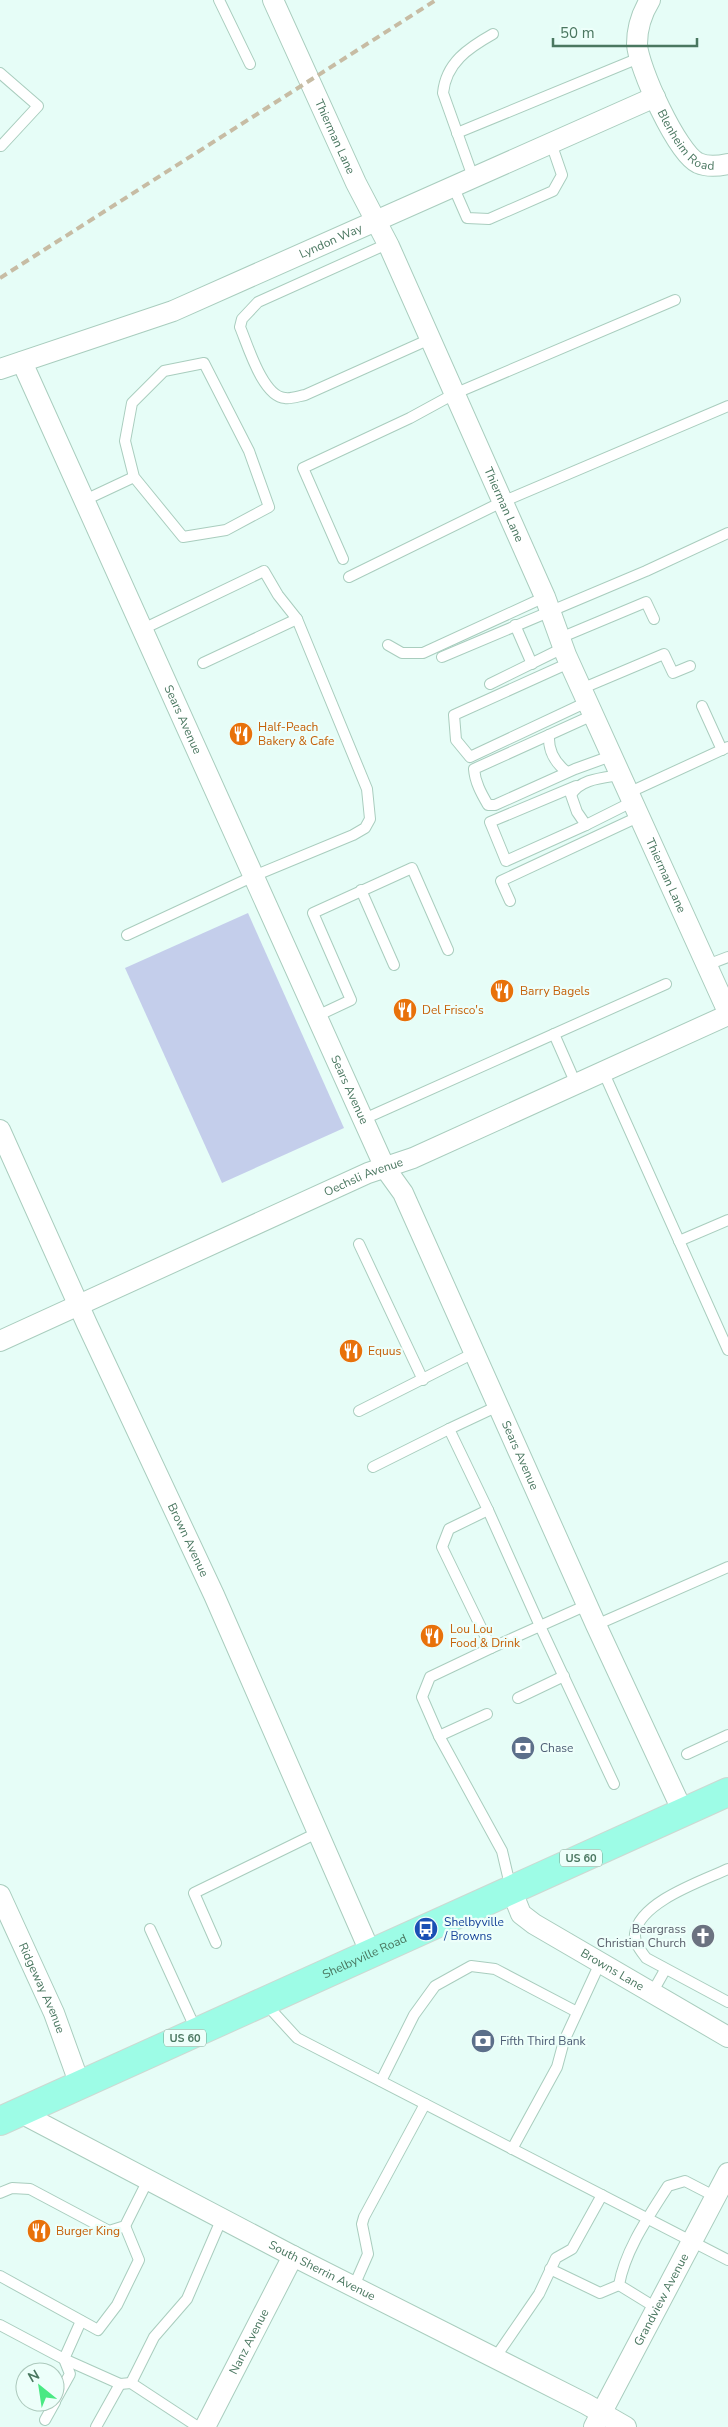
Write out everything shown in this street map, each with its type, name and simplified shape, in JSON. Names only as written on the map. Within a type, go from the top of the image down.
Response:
[{"type":"main road","name":"Shelbyville Road","points":[[10,2116],[728,1792]]},
{"type":"street","name":"Thierman Lane","points":[[273,0],[375,221],[388,244],[547,604],[564,650],[728,1013]]},
{"type":"street","points":[[639,58],[637,44],[640,22],[650,0]]},
{"type":"street","name":"Blenheim Road","points":[[639,58],[677,141],[690,157],[703,165],[728,164]]},
{"type":"street","name":"Lyndon Way","points":[[0,369],[173,311],[656,97]]},
{"type":"street","name":"Sears Avenue","points":[[22,362],[385,1168],[403,1193],[596,1625],[683,1812]]},
{"type":"street","name":"Oechsli Avenue","points":[[0,1340],[385,1168],[413,1158],[728,1013]]},
{"type":"street","name":"Brown Avenue","points":[[0,1130],[214,1595],[371,1954]]},
{"type":"street","name":"Browns Lane","points":[[511,1889],[521,1914],[534,1924],[728,2037]]},
{"type":"street","name":"Ridgeway Avenue","points":[[0,1895],[54,2013],[80,2085]]},
{"type":"street","name":"South Sherrin Avenue","points":[[10,2116],[148,2180],[293,2256],[496,2358],[598,2420],[626,2427]]},
{"type":"street","name":"Grandview Avenue","points":[[598,2420],[728,2173]]},
{"type":"street","name":"Nanz Avenue","points":[[205,2427],[293,2256]]},
{"type":"lane","points":[[219,0],[250,64]]},
{"type":"lane","points":[[473,177],[443,93],[444,80],[454,63],[470,47],[493,34]]},
{"type":"lane","points":[[457,132],[639,58]]},
{"type":"lane","points":[[0,73],[38,106],[0,145]]},
{"type":"lane","points":[[453,186],[467,218],[488,220],[545,195],[553,191],[562,175],[551,143]]},
{"type":"lane","points":[[388,244],[258,302],[242,319],[240,327],[266,386],[274,394],[285,398],[305,395],[430,339]]},
{"type":"lane","points":[[343,559],[303,468],[410,418],[454,394],[675,300]]},
{"type":"lane","points":[[204,363],[249,451],[269,507],[226,530],[183,537],[134,477],[125,441],[132,403],[164,371],[204,363]]},
{"type":"lane","points":[[349,577],[502,502],[728,406]]},
{"type":"lane","points":[[85,500],[134,477]]},
{"type":"lane","points":[[388,645],[402,653],[423,653],[728,533]]},
{"type":"lane","points":[[127,935],[254,876],[353,835],[365,828],[370,820],[368,789],[297,619],[278,595],[264,571],[143,629]]},
{"type":"lane","points":[[654,619],[646,602],[454,716],[456,740],[470,757],[587,702],[664,654],[673,674],[690,666]]},
{"type":"lane","points":[[442,657],[515,626],[547,604]]},
{"type":"lane","points":[[203,663],[297,619]]},
{"type":"lane","points":[[515,626],[532,664]]},
{"type":"lane","points":[[490,684],[564,650]]},
{"type":"lane","points":[[587,702],[550,735],[474,769],[475,778],[483,797],[488,805],[495,805],[567,772],[611,756]]},
{"type":"lane","points":[[629,797],[595,779],[490,822],[506,861],[586,825],[629,797],[725,748],[702,706]]},
{"type":"lane","points":[[550,735],[548,745],[558,765],[567,772]]},
{"type":"lane","points":[[576,786],[571,795],[577,812],[586,825]]},
{"type":"lane","points":[[510,901],[501,881],[629,797]]},
{"type":"lane","points":[[317,1016],[352,1000],[312,913],[412,868],[448,950]]},
{"type":"lane","points":[[361,890],[394,965]]},
{"type":"lane","points":[[707,965],[728,957]]},
{"type":"lane","points":[[364,1119],[666,984]]},
{"type":"lane","points":[[554,1034],[576,1084]]},
{"type":"lane","points":[[603,1071],[728,1350]]},
{"type":"lane","points":[[679,1241],[728,1220]]},
{"type":"lane","points":[[359,1244],[423,1380]]},
{"type":"lane","points":[[359,1411],[474,1353]]},
{"type":"lane","points":[[373,1467],[498,1406]]},
{"type":"lane","points":[[449,1429],[614,1784]]},
{"type":"lane","points":[[488,1510],[450,1529],[442,1547],[491,1648]]},
{"type":"lane","points":[[596,1625],[728,1567]]},
{"type":"lane","points":[[511,1889],[502,1851],[439,1736],[422,1697],[430,1677],[587,1605]]},
{"type":"lane","points":[[518,1698],[564,1676]]},
{"type":"lane","points":[[439,1736],[487,1714]]},
{"type":"lane","points":[[687,1754],[728,1735]]},
{"type":"lane","points":[[216,1944],[194,1893],[318,1832]]},
{"type":"lane","points":[[728,1869],[670,1896],[647,1912],[638,1923],[634,1935],[638,1947],[646,1958],[665,1970],[728,2002]]},
{"type":"lane","points":[[150,1929],[197,2032]]},
{"type":"lane","points":[[512,2149],[557,2067],[564,2041],[600,1963]]},
{"type":"lane","points":[[381,2081],[414,2015],[436,1986],[471,1966],[495,1968],[577,2012]]},
{"type":"lane","points":[[652,1993],[665,1970]]},
{"type":"lane","points":[[265,2002],[297,2038],[728,2260]]},
{"type":"lane","points":[[354,2286],[368,2254],[362,2224],[364,2217],[425,2104]]},
{"type":"lane","points":[[0,2194],[12,2188],[30,2190],[109,2231],[125,2226],[148,2180]]},
{"type":"lane","points":[[619,2285],[622,2269],[668,2186],[685,2181],[716,2197]]},
{"type":"lane","points":[[496,2358],[539,2294],[556,2258],[572,2249],[602,2195]]},
{"type":"lane","points":[[131,2383],[154,2337],[187,2298],[222,2218]]},
{"type":"lane","points":[[0,2276],[98,2330],[117,2305],[139,2260],[125,2226]]},
{"type":"lane","points":[[550,2269],[600,2293],[619,2285]]},
{"type":"lane","points":[[619,2285],[658,2309]]},
{"type":"lane","points":[[65,2383],[70,2374],[64,2359],[81,2321]]},
{"type":"lane","points":[[0,2325],[64,2359],[120,2384],[131,2383],[198,2427]]},
{"type":"lane","points":[[96,2427],[120,2384]]},
{"type":"lane","points":[[45,2420],[49,2412]]},
{"type":"shaded area","points":[[248,913],[344,1128],[222,1183],[125,968]]},
{"type":"railway","points":[[0,278],[436,0]]},
{"type":"place","name":"Half-Peach Bakery & Cafe","points":[[241,734]]},
{"type":"place","name":"Barry Bagels","points":[[502,991]]},
{"type":"place","name":"Del Frisco's","points":[[405,1010]]},
{"type":"place","name":"Equus","points":[[351,1351]]},
{"type":"place","name":"Lou Lou Food & Drink","points":[[432,1636]]},
{"type":"place","name":"Chase","points":[[523,1748]]},
{"type":"place","name":"Shelbyville / Browns","points":[[426,1929]]},
{"type":"place","name":"Beargrass Christian Church","points":[[703,1936]]},
{"type":"place","name":"Fifth Third Bank","points":[[483,2041]]},
{"type":"place","name":"Burger King","points":[[39,2231]]}]
